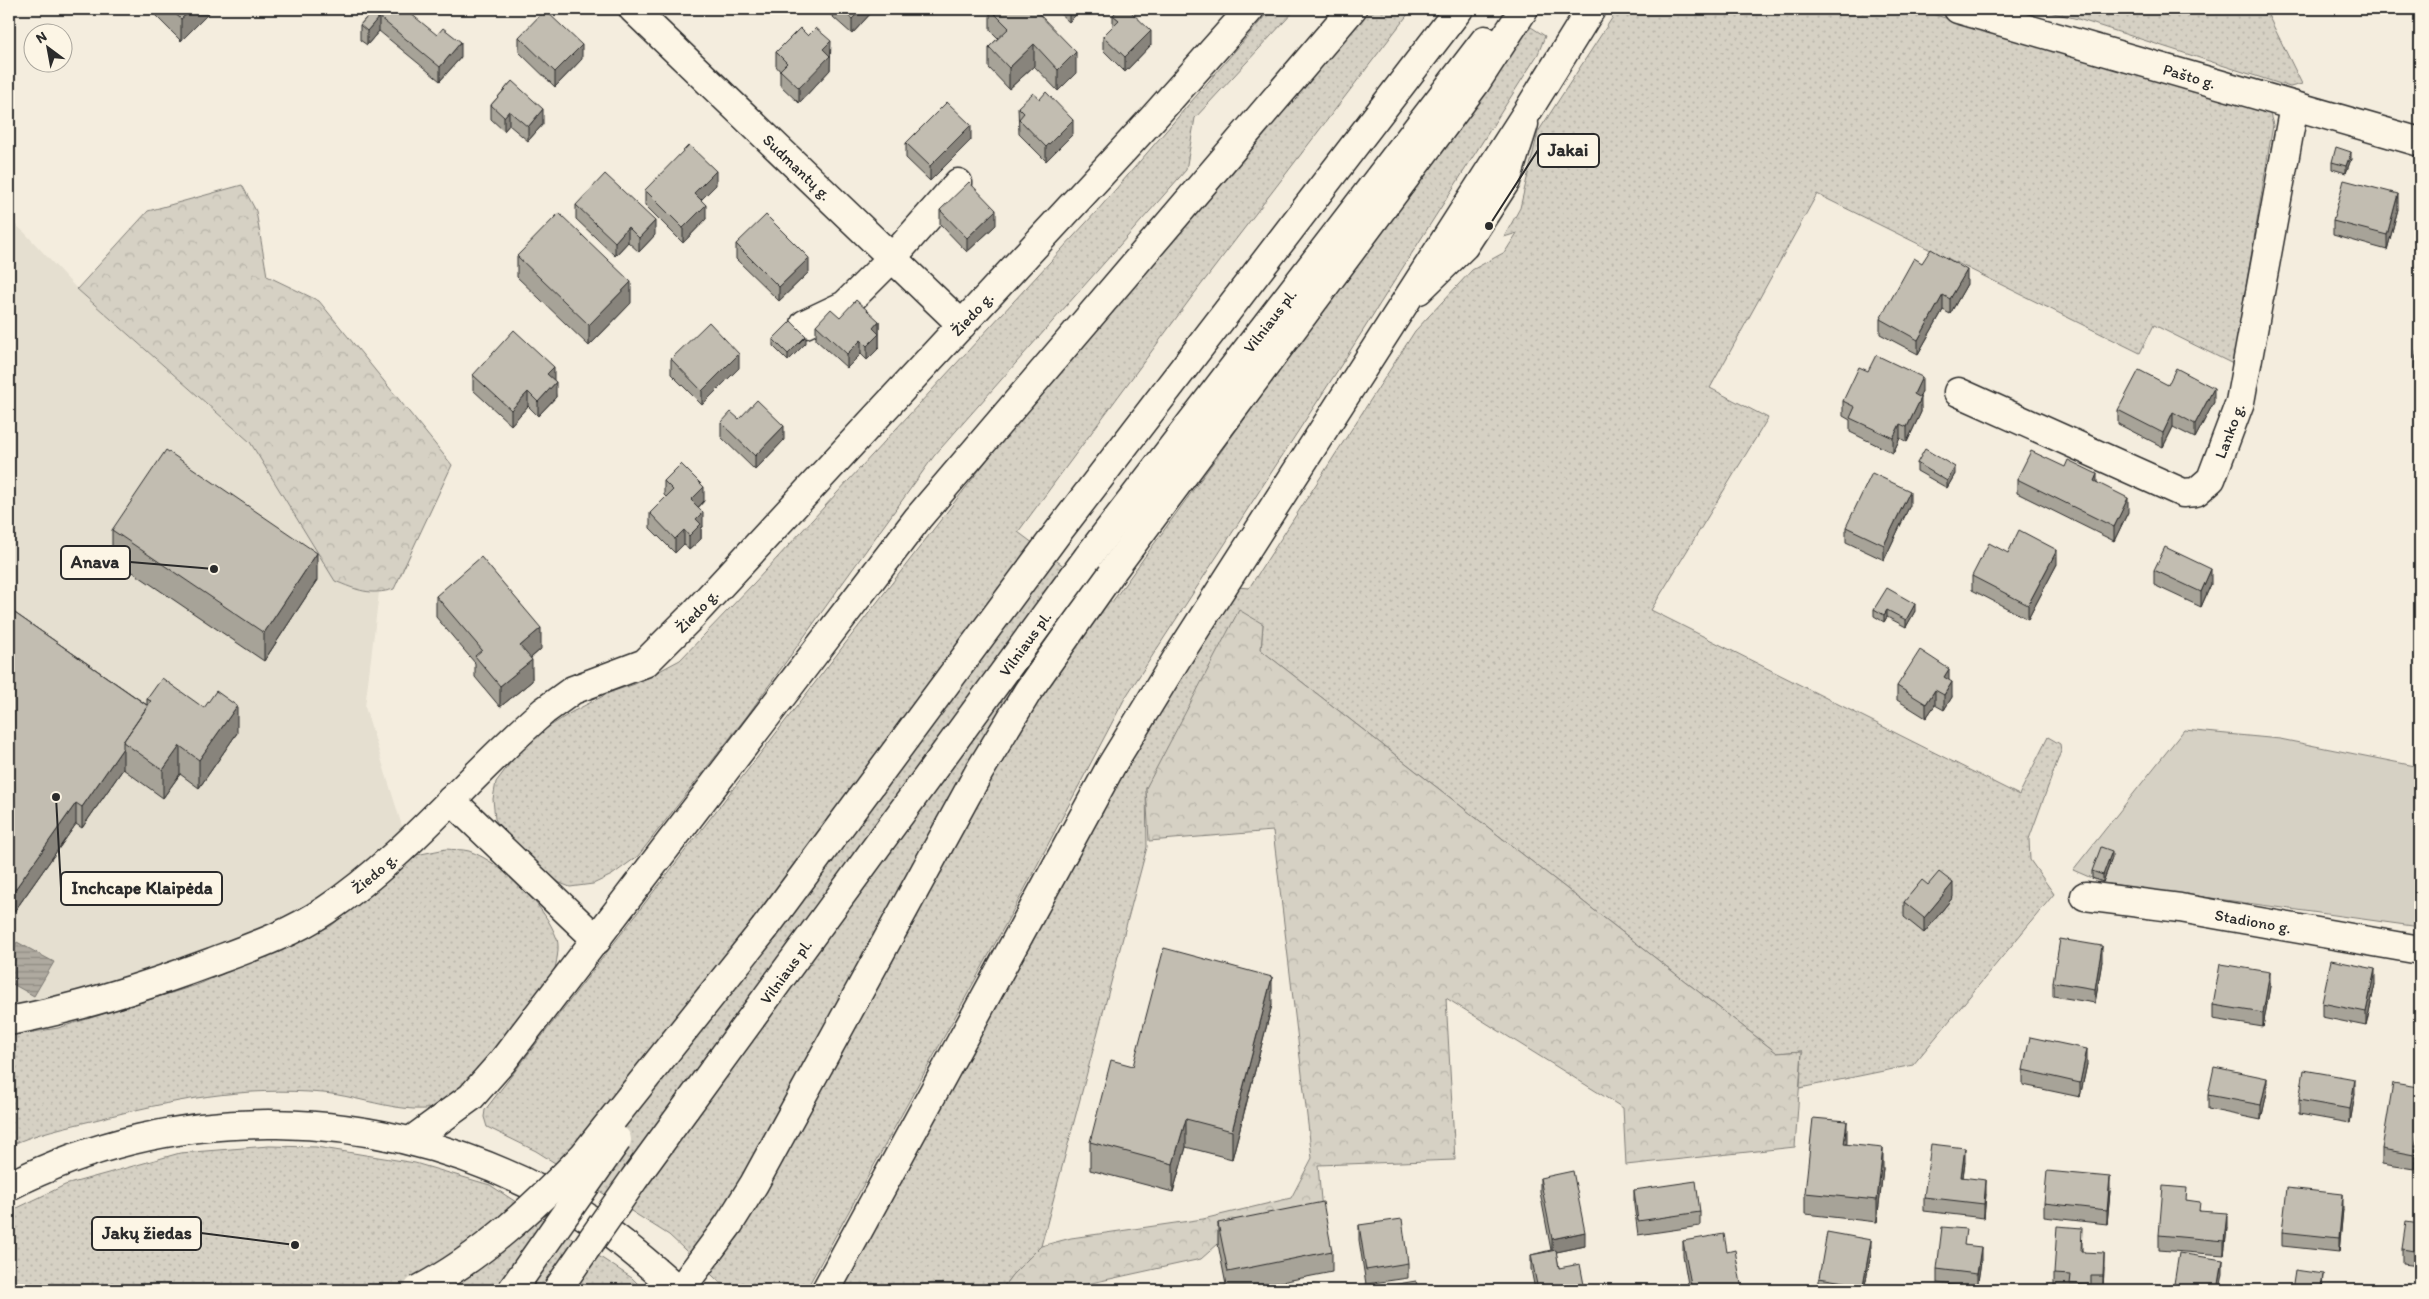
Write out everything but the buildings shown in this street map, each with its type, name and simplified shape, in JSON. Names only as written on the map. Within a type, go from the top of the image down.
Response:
[{"type":"main road","name":"Sudmantų g.","points":[[633,9],[962,325]]},
{"type":"main road","name":"Žiedo g.","points":[[9,1021],[58,1012],[140,989],[285,935],[326,909],[362,882],[452,800],[520,732],[573,690],[645,663],[693,615],[962,325],[1250,9]]},
{"type":"main road","points":[[412,1140],[471,1097],[502,1062],[918,518],[1352,9]]},
{"type":"main road","points":[[512,1290],[766,928],[1058,532],[1459,9]]},
{"type":"main road","name":"Vilniaus pl.","points":[[556,1290],[634,1179],[1088,557],[1341,224],[1509,9]]},
{"type":"main road","points":[[9,1186],[63,1162],[105,1147],[186,1129],[225,1125],[283,1123],[346,1128],[412,1140],[490,1166],[546,1193],[604,1228],[679,1290],[729,1224],[754,1184],[1003,729],[1055,651],[1113,570],[1475,84],[1524,9]]},
{"type":"main road","points":[[826,1290],[1111,766],[1179,655],[1591,9]]},
{"type":"main road","name":"Pašto g.","points":[[1958,9],[2420,142]]},
{"type":"main road","name":"Lanko g.","points":[[1958,392],[2184,493],[2196,492],[2211,479],[2240,402],[2294,106]]},
{"type":"main road","points":[[805,324],[846,305],[892,258],[958,183]]},
{"type":"main road","points":[[452,800],[597,940]]},
{"type":"main road","name":"Stadiono g.","points":[[2085,896],[2180,908],[2420,950]]},
{"type":"main road","points":[[418,1290],[463,1262],[503,1232],[551,1189],[584,1155],[766,928]]},
{"type":"shaded area","points":[[9,219],[25,233],[77,289],[250,442],[335,581],[358,590],[379,593],[365,707],[407,842],[326,909],[9,1021]]},
{"type":"shaded area","points":[[17,942],[54,962],[34,996],[9,982],[9,957]]},
{"type":"green space","points":[[1271,9],[1296,9],[1195,118],[1186,170],[934,456],[747,716],[638,856],[612,875],[593,884],[570,887],[560,883],[532,864],[508,839],[495,819],[493,799],[496,782],[514,758],[544,730],[572,712],[611,692],[635,684],[680,660],[754,583],[1097,211]]},
{"type":"green space","points":[[1368,9],[1412,9],[1191,298],[1018,532],[1112,602],[1492,77],[1531,27],[1545,36],[1538,54],[1345,359],[1125,698],[1022,894],[806,1290],[728,1290],[669,1235],[536,1151],[487,1127],[484,1117],[485,1110],[994,451]]},
{"type":"green space","points":[[1618,9],[1915,9],[2270,114],[2273,125],[2233,364],[2154,325],[2140,353],[1817,194],[1710,388],[1768,418],[1651,610],[2019,795],[2048,737],[2060,744],[2061,751],[2029,839],[2030,860],[2054,894],[1913,1065],[1800,1088],[1802,1051],[1777,1053],[1261,650],[1263,624],[1146,788],[1147,847],[1041,1246],[1012,1275],[1001,1290],[841,1290],[906,1163],[1169,692],[1237,587],[1249,588],[1415,331],[1472,270],[1505,252],[1517,233],[1504,237],[1520,208],[1538,132]]},
{"type":"green space","points":[[2037,9],[2265,9],[2302,84],[2290,87],[2078,19]]},
{"type":"green space","points":[[242,185],[256,211],[267,276],[319,301],[452,465],[394,589],[371,592],[335,581],[250,442],[77,289],[148,211]]},
{"type":"green space","points":[[1239,610],[1263,624],[1261,650],[1777,1053],[1802,1051],[1795,1147],[1626,1165],[1623,1108],[1446,998],[1455,1160],[1318,1165],[1323,1223],[1218,1244],[1201,1259],[1087,1284],[1083,1290],[1001,1290],[1012,1275],[1041,1246],[1071,1238],[1203,1219],[1291,1198],[1312,1158],[1273,831],[1149,841],[1146,788]]},
{"type":"green space","points":[[2184,730],[2280,739],[2420,767],[2420,927],[2103,883],[2073,870]]},
{"type":"green space","points":[[446,849],[469,851],[482,857],[509,875],[533,899],[543,913],[557,939],[558,947],[554,973],[481,1067],[452,1100],[443,1106],[429,1109],[414,1109],[399,1108],[323,1093],[264,1091],[236,1093],[152,1106],[51,1131],[9,1146],[9,1036],[58,1028],[197,985],[331,926],[416,855]]},
{"type":"green space","points":[[269,1146],[316,1147],[415,1163],[490,1185],[632,1278],[644,1290],[9,1290],[9,1212],[65,1185],[180,1153]]},
{"type":"place","name":"Jakai","points":[[1489,226]]},
{"type":"place","name":"Anava","points":[[214,569]]},
{"type":"place","name":"Inchcape Klaipėda","points":[[56,797]]},
{"type":"place","name":"Jakų žiedas","points":[[295,1245]]}]
